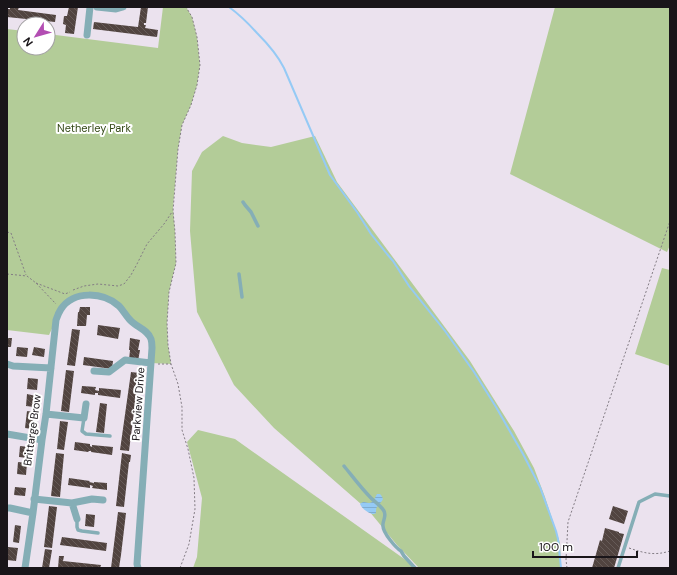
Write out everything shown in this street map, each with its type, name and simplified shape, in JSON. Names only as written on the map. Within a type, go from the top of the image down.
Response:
[{"type":"street","points":[[87,35],[90,7]]},
{"type":"street","points":[[97,7],[123,10]]},
{"type":"street","name":"Parkview Drive","points":[[61,309],[71,300],[78,297],[98,295],[119,306],[128,318],[145,331],[151,338],[152,348],[137,564],[138,568]]},
{"type":"street","name":"Brittarge Brow","points":[[26,568],[46,414],[56,320],[61,309]]},
{"type":"street","points":[[94,372],[108,372],[125,360],[151,363]]},
{"type":"street","points":[[7,364],[13,366],[51,368]]},
{"type":"street","points":[[46,414],[84,418],[86,404]]},
{"type":"street","points":[[7,434],[42,440]]},
{"type":"street","points":[[34,499],[72,503],[92,499],[103,500]]},
{"type":"street","points":[[72,503],[77,519]]},
{"type":"street","points":[[7,508],[33,513]]},
{"type":"lane","points":[[243,202],[251,212],[258,226]]},
{"type":"lane","points":[[239,274],[242,297]]},
{"type":"lane","points":[[84,418],[82,431],[86,434],[110,436]]},
{"type":"lane","points":[[344,466],[383,509],[385,515],[383,526],[384,531],[415,568]]},
{"type":"lane","points":[[618,568],[639,502],[655,494],[670,496]]},
{"type":"lane","points":[[77,519],[78,530],[98,533]]},
{"type":"path","points":[[180,568],[189,544],[195,509],[194,478],[188,449],[182,430],[182,408],[178,384],[171,364],[167,323],[169,292],[176,263],[173,211],[178,149],[182,125],[191,105],[197,85],[200,64],[197,37],[192,16],[186,7]]},
{"type":"path","points":[[36,283],[65,294],[84,286],[98,284],[118,286],[124,284],[131,275],[147,244],[173,211]]},
{"type":"path","points":[[567,568],[568,522],[670,221]]},
{"type":"path","points":[[7,232],[11,233],[26,276]]},
{"type":"path","points":[[7,274],[26,276],[36,283],[61,309]]},
{"type":"path","points":[[151,363],[171,364]]},
{"type":"path","points":[[625,547],[652,554],[670,551]]},
{"type":"green space","name":"Netherley Park","points":[[163,7],[186,7],[192,17],[197,37],[200,65],[197,85],[191,105],[182,125],[178,149],[173,208],[176,263],[169,292],[167,323],[171,364],[151,363],[151,339],[119,306],[98,295],[71,300],[56,320],[49,335],[7,330],[7,29],[16,30],[16,56],[56,56],[56,35],[158,48]]},
{"type":"green space","points":[[555,7],[670,7],[670,245],[667,252],[510,174]]},
{"type":"green space","points":[[223,136],[242,143],[271,147],[315,136],[337,182],[470,361],[514,431],[534,468],[545,497],[560,543],[561,568],[419,568],[397,545],[369,511],[274,428],[234,385],[197,312],[190,231],[192,171],[202,152]]},
{"type":"green space","points":[[662,268],[670,270],[670,366],[635,354]]},
{"type":"green space","points":[[198,430],[235,439],[417,568],[193,568],[197,557],[202,498],[187,442]]},
{"type":"water","points":[[377,494],[380,494],[383,499],[377,507],[376,513],[372,514],[364,509],[360,504],[363,502],[372,502]]},
{"type":"building","points":[[10,7],[19,7],[18,10],[56,15],[16,16],[16,18],[7,17],[7,9],[10,9]]},
{"type":"building","points":[[69,7],[78,7],[74,34],[65,33],[66,25],[63,24],[64,16],[67,16]]},
{"type":"building","points":[[141,7],[148,7],[146,23],[144,23],[144,25],[146,25],[145,28],[158,30],[157,37],[93,29],[94,22],[138,27]]},
{"type":"building","points":[[80,307],[90,307],[90,315],[87,315],[86,326],[77,326]]},
{"type":"building","points":[[98,325],[120,328],[118,339],[97,335]]},
{"type":"building","points":[[72,329],[80,330],[75,366],[67,365]]},
{"type":"building","points":[[7,338],[12,338],[11,347],[7,347]]},
{"type":"building","points":[[130,338],[140,340],[138,361],[129,360]]},
{"type":"building","points":[[17,347],[28,348],[27,357],[16,356]]},
{"type":"building","points":[[34,347],[45,349],[44,357],[32,355]]},
{"type":"building","points":[[84,357],[113,361],[112,369],[83,365]]},
{"type":"building","points":[[66,370],[74,371],[69,412],[61,411]]},
{"type":"building","points":[[131,372],[139,373],[129,451],[120,450]]},
{"type":"building","points":[[28,378],[38,379],[37,390],[27,389]]},
{"type":"building","points":[[82,386],[96,387],[95,390],[99,391],[99,388],[121,390],[120,398],[98,395],[98,393],[95,393],[95,395],[81,393]]},
{"type":"building","points":[[27,394],[36,396],[34,407],[26,406]]},
{"type":"building","points":[[100,403],[107,404],[104,433],[96,432]]},
{"type":"building","points":[[27,411],[34,412],[32,429],[25,428]]},
{"type":"building","points":[[60,421],[68,422],[64,450],[57,449]]},
{"type":"building","points":[[75,442],[90,444],[92,447],[92,445],[113,447],[112,455],[91,451],[74,450]]},
{"type":"building","points":[[20,446],[29,447],[28,458],[19,457]]},
{"type":"building","points":[[56,453],[64,454],[60,497],[51,496]]},
{"type":"building","points":[[122,453],[131,455],[124,507],[116,506]]},
{"type":"building","points":[[18,462],[27,463],[26,475],[17,474]]},
{"type":"building","points":[[69,478],[94,483],[107,483],[107,490],[92,488],[93,486],[90,485],[90,488],[68,485]]},
{"type":"building","points":[[15,487],[26,488],[25,496],[14,495]]},
{"type":"building","points":[[49,506],[57,507],[52,548],[44,547]]},
{"type":"building","points":[[613,506],[628,511],[624,524],[609,519]]},
{"type":"building","points":[[118,512],[126,513],[121,555],[119,568],[111,568]]},
{"type":"building","points":[[86,514],[95,515],[94,527],[85,526]]},
{"type":"building","points":[[15,525],[21,526],[19,543],[13,542]]},
{"type":"building","points":[[605,528],[624,534],[614,568],[592,568],[600,540],[602,541]]},
{"type":"building","points":[[62,537],[107,543],[106,551],[60,545]]},
{"type":"building","points":[[8,547],[18,548],[16,561],[7,560]]},
{"type":"building","points":[[45,549],[52,550],[49,568],[42,568]]},
{"type":"building","points":[[59,556],[64,556],[63,561],[101,565],[100,568],[58,568]]},
{"type":"waterway","points":[[229,7],[269,45],[278,58],[284,68],[330,175],[371,234],[393,261],[409,286],[445,331],[474,372],[496,407],[540,487],[556,531],[561,568]]}]
